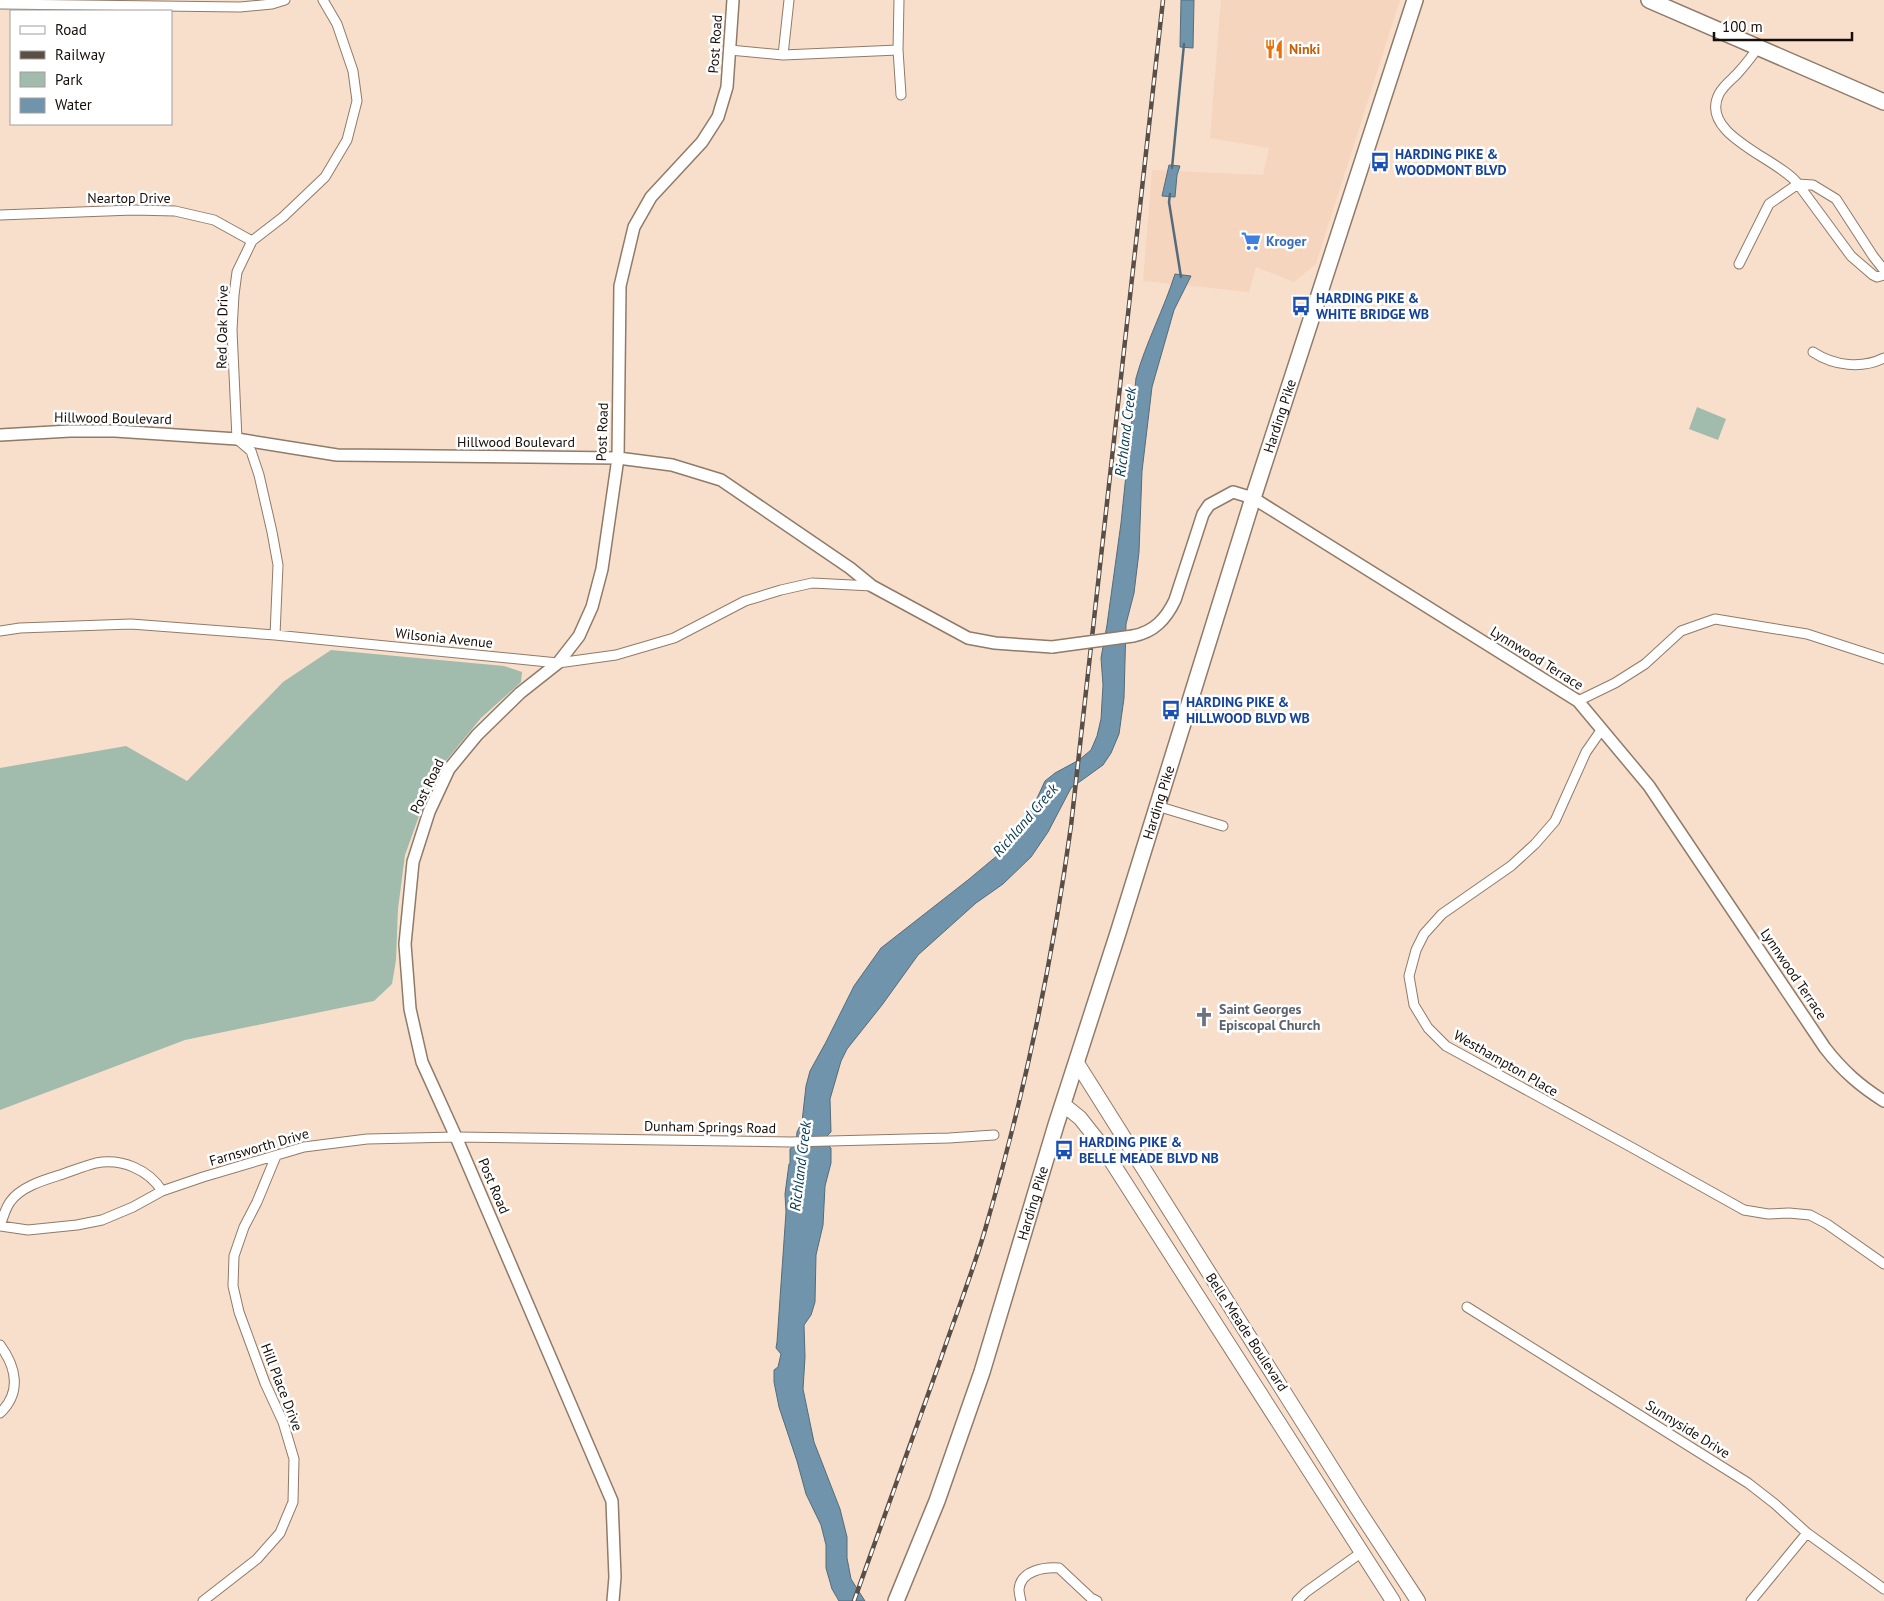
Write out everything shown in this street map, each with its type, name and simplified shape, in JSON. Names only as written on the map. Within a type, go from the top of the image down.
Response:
[{"type":"main road","name":"Harding Pike","points":[[896,1601],[937,1501],[982,1372],[1253,498],[1321,284],[1415,0]]},
{"type":"main road","points":[[1649,0],[1884,102]]},
{"type":"main road","name":"Belle Meade Boulevard","points":[[1077,1063],[1418,1601]]},
{"type":"main road","name":"Belle Meade Boulevard","points":[[1064,1105],[1080,1118],[1099,1142],[1393,1601]]},
{"type":"main road","points":[[1130,1190],[1149,1178]]},
{"type":"main road","points":[[1174,1258],[1193,1247]]},
{"type":"main road","points":[[1238,1359],[1257,1348]]},
{"type":"main road","points":[[1362,1552],[1380,1541]]},
{"type":"street","points":[[0,4],[231,7],[272,4],[285,0]]},
{"type":"street","name":"Red Oak Drive","points":[[237,439],[232,330],[237,272],[252,240],[283,217],[325,177],[347,140],[357,101],[353,71],[337,24],[324,0]]},
{"type":"street","name":"Post Road","points":[[613,1601],[615,1577],[612,1501],[456,1136],[422,1062],[410,1009],[405,944],[413,862],[429,812],[449,768],[477,735],[520,693],[558,663],[579,636],[592,607],[602,569],[618,458],[620,286],[634,226],[651,197],[702,142],[718,117],[727,87],[734,0]]},
{"type":"street","points":[[783,55],[788,0]]},
{"type":"street","points":[[899,0],[898,50],[900,95]]},
{"type":"street","points":[[1758,47],[1745,65],[1720,92],[1716,107],[1718,118],[1738,142],[1788,172],[1851,256],[1873,275],[1884,274]]},
{"type":"street","points":[[730,50],[783,55],[898,50]]},
{"type":"street","points":[[1739,264],[1769,204],[1798,184],[1813,186],[1836,199],[1884,270]]},
{"type":"street","name":"Neartop Drive","points":[[0,215],[133,210],[175,211],[214,220],[252,240]]},
{"type":"street","points":[[1813,352],[1833,361],[1852,365],[1869,364],[1884,358]]},
{"type":"street","name":"Hillwood Boulevard","points":[[0,435],[70,431],[115,431],[237,439],[337,455],[618,458],[672,465],[721,480],[850,568],[872,586],[968,638],[996,643],[1052,647],[1133,636]]},
{"type":"street","points":[[237,439],[251,451],[259,475],[272,532],[278,565],[275,635]]},
{"type":"street","name":"Lynnwood Terrace","points":[[1133,636],[1142,634],[1154,627],[1169,612],[1175,600],[1203,514],[1209,505],[1233,492],[1253,498],[1578,701],[1649,786],[1825,1048],[1844,1072],[1884,1102]]},
{"type":"street","name":"Wilsonia Avenue","points":[[0,631],[20,628],[132,624],[275,635],[558,663],[616,656],[667,641],[745,601],[781,590],[812,583],[872,586]]},
{"type":"street","points":[[1578,701],[1615,683],[1645,664],[1680,631],[1715,619],[1806,634],[1884,659]]},
{"type":"street","name":"Westhampton Place","points":[[1602,729],[1586,752],[1554,821],[1535,844],[1511,866],[1442,914],[1424,934],[1416,950],[1409,976],[1414,1005],[1428,1028],[1446,1046],[1631,1147],[1660,1165],[1744,1210],[1768,1214],[1810,1215],[1828,1224],[1884,1264]]},
{"type":"street","points":[[1157,806],[1223,826]]},
{"type":"street","name":"Dunham Springs Road","points":[[456,1136],[790,1142],[994,1135]]},
{"type":"street","name":"Farnsworth Drive","points":[[162,1191],[155,1181],[142,1170],[114,1163],[98,1163],[43,1180],[25,1189],[10,1201],[0,1226],[20,1230],[77,1225],[102,1220],[125,1211],[162,1191],[304,1147],[369,1139],[456,1136]]},
{"type":"street","name":"Hill Place Drive","points":[[203,1601],[258,1558],[280,1533],[293,1502],[294,1459],[283,1422],[265,1383],[239,1312],[233,1286],[234,1256],[244,1227],[257,1202],[276,1156]]},
{"type":"street","name":"Sunnyside Drive","points":[[1467,1307],[1748,1483],[1782,1509],[1807,1533],[1884,1589]]},
{"type":"street","points":[[0,1345],[8,1356],[15,1375],[10,1402],[0,1413]]},
{"type":"street","points":[[1752,1601],[1807,1533]]},
{"type":"street","points":[[1297,1601],[1306,1592],[1362,1552]]},
{"type":"street","points":[[1021,1601],[1019,1589],[1022,1581],[1028,1574],[1038,1570],[1059,1568],[1097,1601]]},
{"type":"shaded area","points":[[1221,0],[1400,0],[1316,264],[1294,282],[1256,267],[1249,292],[1143,281],[1152,170],[1263,175],[1269,148],[1210,138]]},
{"type":"green space","points":[[1697,407],[1726,419],[1718,440],[1689,429]]},
{"type":"green space","points":[[331,650],[504,666],[522,672],[521,682],[481,718],[445,762],[424,802],[405,855],[398,909],[396,960],[392,984],[374,1001],[185,1040],[0,1110],[0,768],[126,746],[187,781],[283,682]]},
{"type":"water","points":[[1181,0],[1194,0],[1193,48],[1180,47]]},
{"type":"water","points":[[1169,165],[1180,166],[1177,175],[1175,197],[1162,196]]},
{"type":"water","points":[[1175,274],[1191,276],[1174,310],[1152,387],[1142,471],[1139,552],[1134,593],[1126,624],[1124,698],[1119,734],[1111,753],[1103,765],[1071,788],[1048,832],[1031,857],[1003,884],[976,903],[918,955],[847,1049],[841,1061],[830,1099],[831,1132],[826,1137],[826,1143],[831,1148],[831,1163],[825,1186],[823,1225],[816,1255],[815,1302],[811,1315],[804,1325],[803,1389],[814,1442],[840,1509],[847,1537],[847,1558],[851,1579],[865,1601],[839,1601],[832,1589],[826,1568],[826,1545],[821,1525],[806,1494],[779,1407],[774,1382],[774,1370],[778,1367],[781,1354],[776,1348],[786,1212],[785,1194],[790,1164],[790,1149],[796,1144],[797,1132],[802,1122],[806,1086],[810,1071],[854,986],[881,948],[998,855],[1032,809],[1045,781],[1055,773],[1079,760],[1091,750],[1101,719],[1103,685],[1101,658],[1121,523],[1136,378]]},
{"type":"waterway","name":"Richland Creek","points":[[1172,168],[1184,44]]},
{"type":"waterway","name":"Richland Creek","points":[[1170,194],[1169,202],[1181,277]]},
{"type":"railway","points":[[854,1601],[980,1246],[1012,1130],[1046,979],[1071,826],[1163,0]]},
{"type":"place","name":"Ninki","points":[[1274,49]]},
{"type":"place","name":"HARDING PIKE & WOODMONT BLVD","points":[[1380,162]]},
{"type":"place","name":"Kroger","points":[[1251,241]]},
{"type":"place","name":"HARDING PIKE & WHITE BRIDGE WB","points":[[1301,306]]},
{"type":"place","name":"HARDING PIKE & HILLWOOD BLVD WB","points":[[1171,710]]},
{"type":"place","name":"Saint Georges Episcopal Church","points":[[1204,1017]]},
{"type":"place","name":"HARDING PIKE & BELLE MEADE BLVD NB","points":[[1064,1150]]}]
